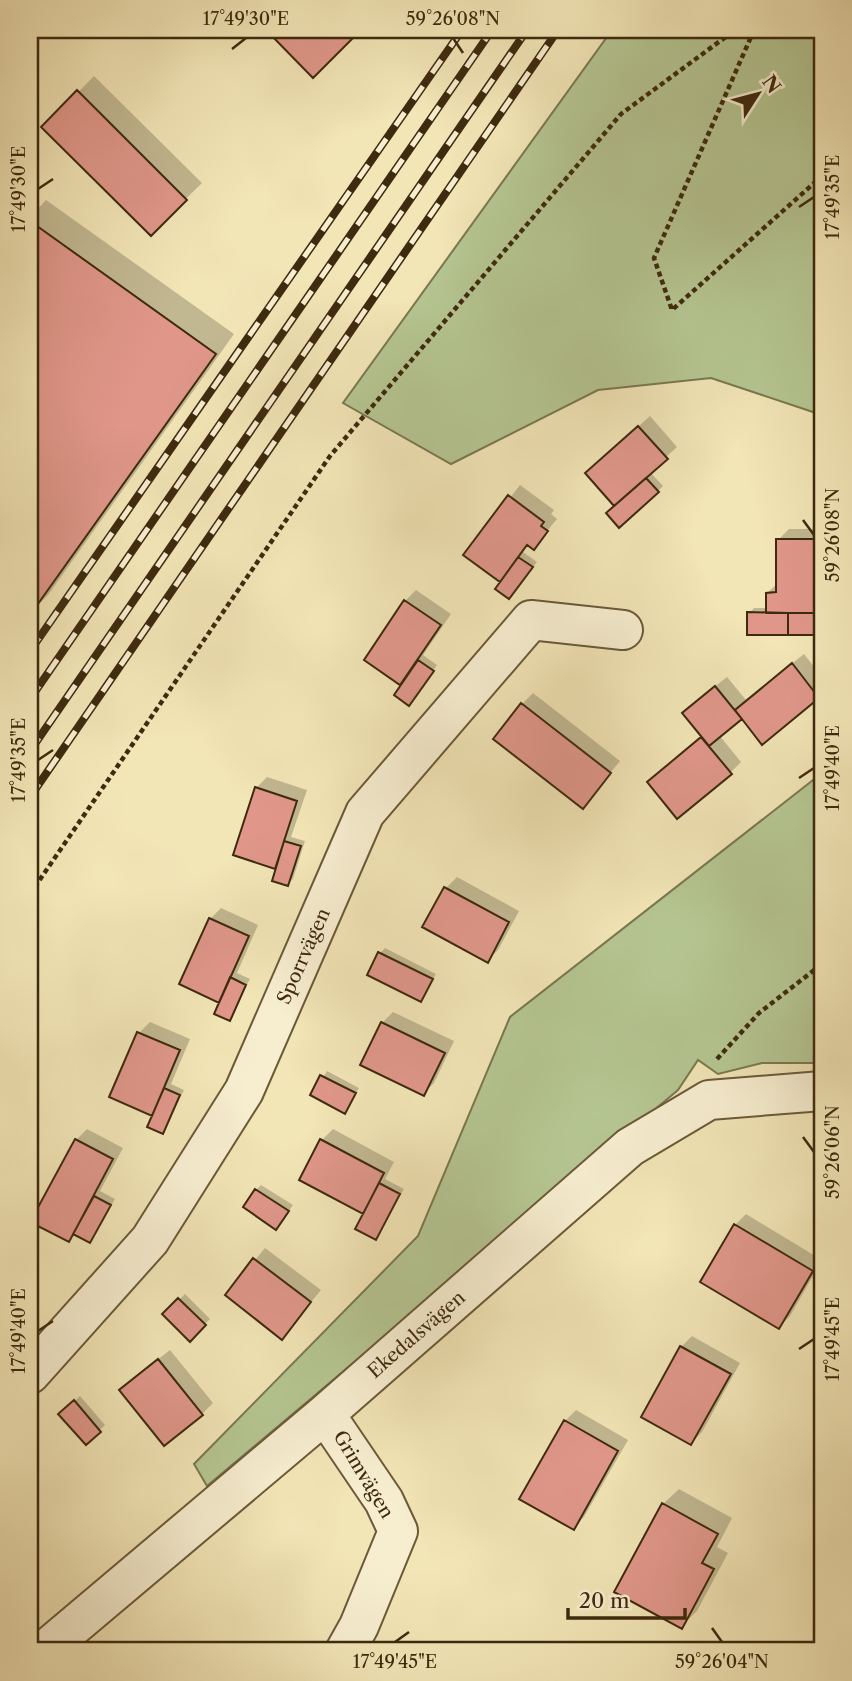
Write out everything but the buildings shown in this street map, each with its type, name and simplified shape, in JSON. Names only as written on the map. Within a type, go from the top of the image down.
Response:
[{"type":"street","name":"Sporrvägen","points":[[30,1374],[150,1240],[244,1091],[365,813],[531,620],[623,630]]},
{"type":"street","name":"Ekedalsvägen","points":[[44,1651],[326,1414],[630,1147],[709,1100],[822,1091]]},
{"type":"street","name":"Grimvägen","points":[[326,1414],[384,1501],[398,1531],[359,1626],[345,1651]]},
{"type":"path","points":[[30,894],[330,456],[621,114],[735,30]]},
{"type":"path","points":[[754,30],[654,258],[672,310],[822,176]]},
{"type":"path","points":[[709,1100],[705,1087],[715,1061],[759,1013],[822,964]]},
{"type":"green space","points":[[612,30],[822,30],[822,415],[711,378],[598,390],[451,464],[343,403]]},
{"type":"green space","points":[[822,773],[822,1063],[762,1063],[718,1074],[698,1060],[678,1090],[207,1486],[194,1464],[418,1236],[510,1017]]},
{"type":"railway","points":[[30,651],[462,30]]},
{"type":"railway","points":[[30,699],[492,30]]},
{"type":"railway","points":[[30,751],[527,30]]},
{"type":"railway","points":[[30,797],[558,30]]}]
